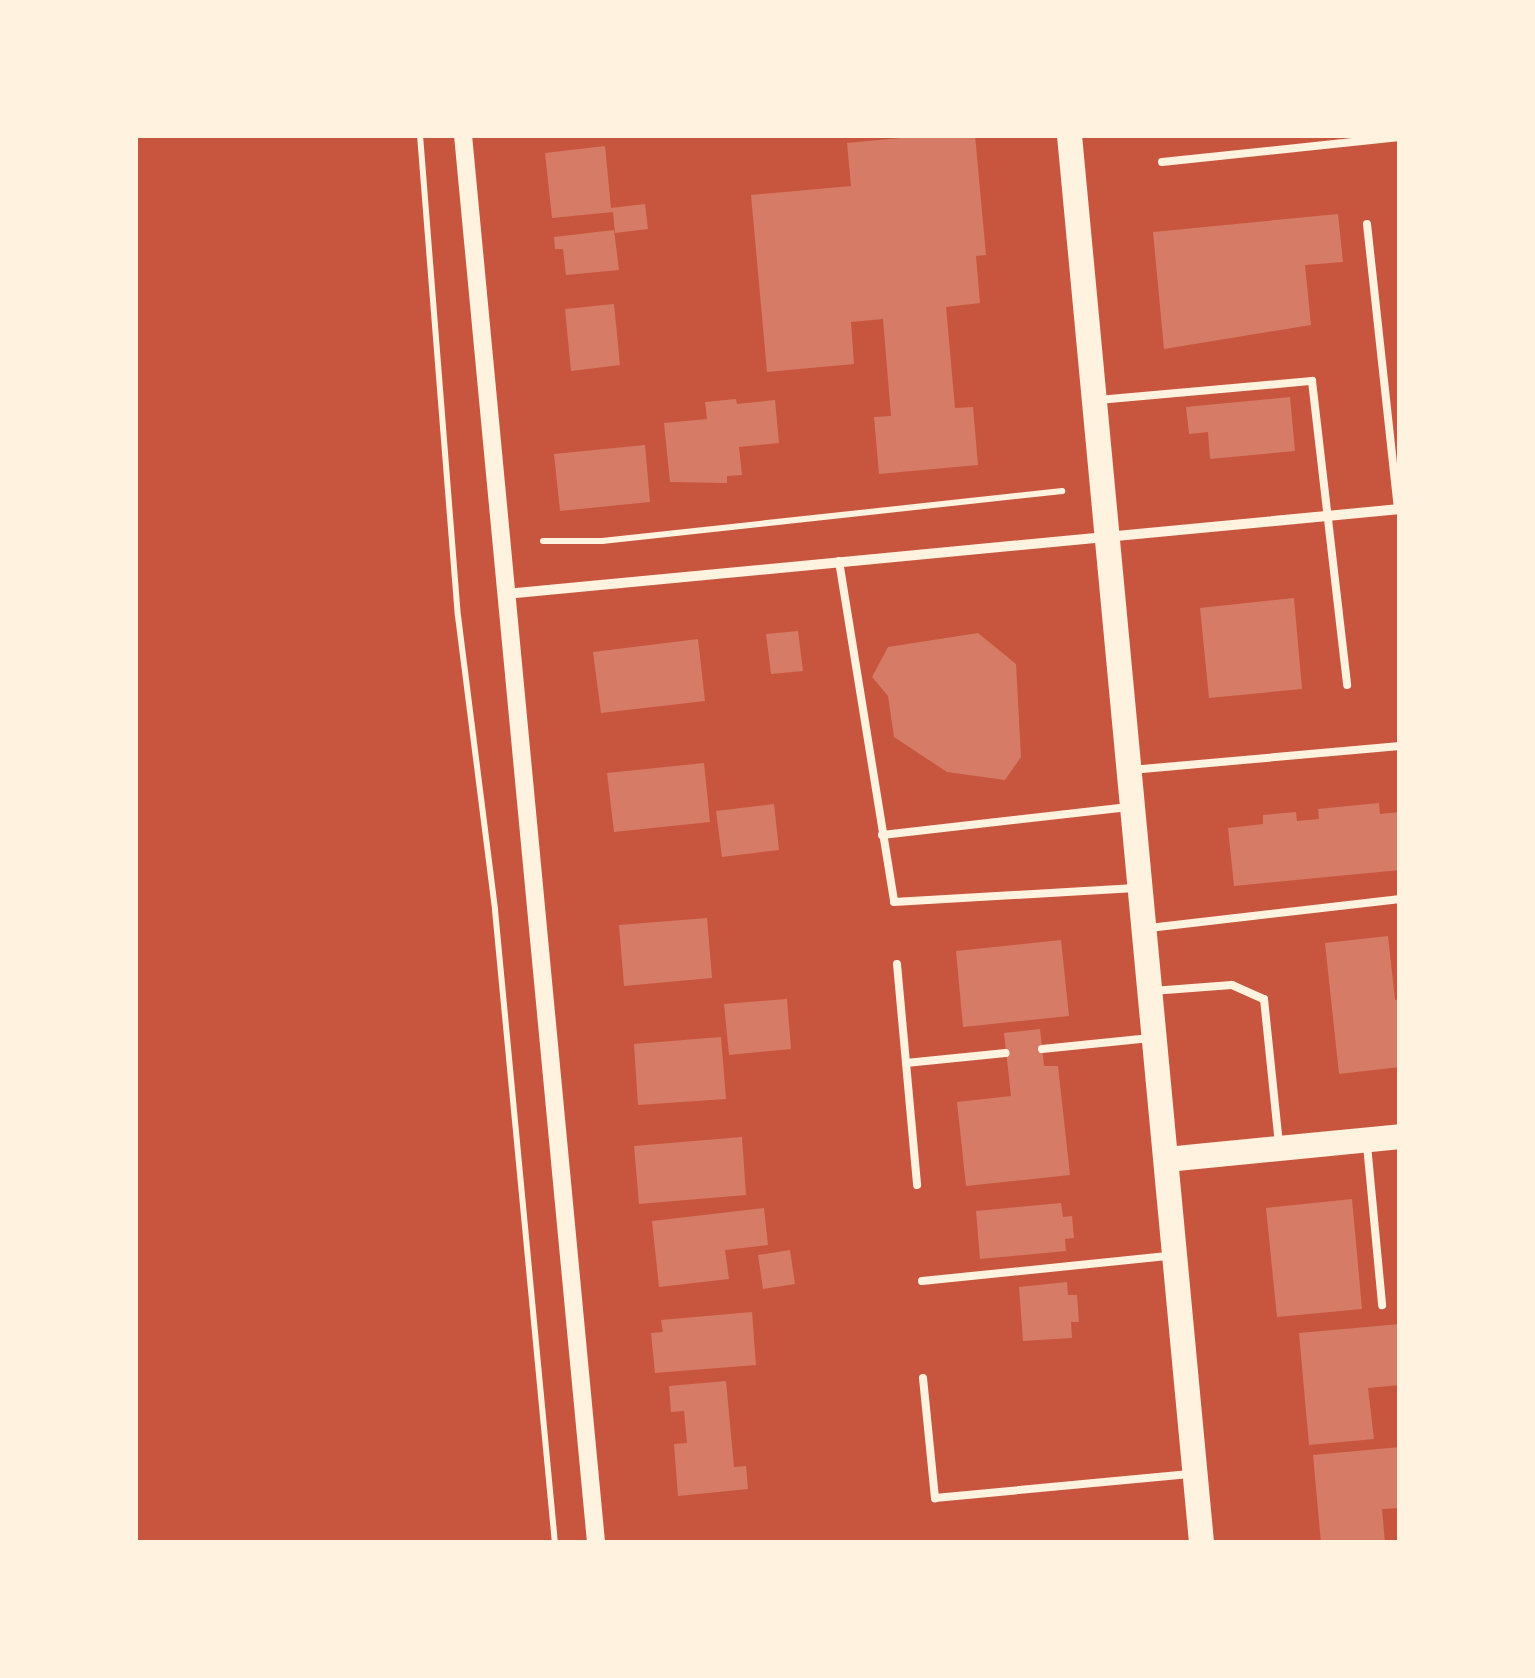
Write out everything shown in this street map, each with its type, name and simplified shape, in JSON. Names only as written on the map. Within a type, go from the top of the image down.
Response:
[{"type":"main road","points":[[1069,135],[1201,1543]]},
{"type":"main road","points":[[1166,1159],[1400,1136]]},
{"type":"street","points":[[463,135],[596,1543]]},
{"type":"street","points":[[506,594],[1399,509]]},
{"type":"lane","points":[[1162,162],[1400,137]]},
{"type":"lane","points":[[1367,224],[1399,509]]},
{"type":"lane","points":[[1095,400],[1312,381],[1347,685]]},
{"type":"lane","points":[[839,562],[894,902],[901,906],[1140,888]]},
{"type":"lane","points":[[1130,770],[1400,746]]},
{"type":"lane","points":[[882,836],[1133,806]]},
{"type":"lane","points":[[1144,928],[1400,899]]},
{"type":"lane","points":[[897,964],[916,1185]]},
{"type":"lane","points":[[1150,991],[1232,985],[1264,999],[1280,1148]]},
{"type":"lane","points":[[1042,1049],[1154,1037]]},
{"type":"lane","points":[[906,1064],[1006,1053]]},
{"type":"lane","points":[[1366,1140],[1382,1305]]},
{"type":"lane","points":[[922,1281],[1175,1255]]},
{"type":"lane","points":[[923,1378],[935,1498],[1195,1474]]},
{"type":"path","points":[[420,135],[555,1543]]},
{"type":"path","points":[[543,540],[602,541],[1062,491]]},
{"type":"building","points":[[975,135],[986,255],[976,256],[980,303],[946,307],[955,408],[973,407],[978,465],[879,474],[874,417],[891,416],[883,319],[851,322],[854,364],[767,372],[751,195],[851,186],[847,143]]},
{"type":"building","points":[[605,146],[611,208],[645,204],[648,229],[615,233],[613,212],[552,218],[545,153]]},
{"type":"building","points":[[1338,214],[1343,262],[1305,265],[1311,325],[1164,349],[1153,232]]},
{"type":"building","points":[[614,230],[619,270],[566,275],[563,249],[555,249],[554,237]]},
{"type":"building","points":[[614,304],[620,365],[571,371],[565,309]]},
{"type":"building","points":[[1290,397],[1295,451],[1210,459],[1208,432],[1189,434],[1186,407]]},
{"type":"building","points":[[736,399],[737,404],[775,400],[779,443],[739,447],[742,475],[727,476],[727,483],[670,482],[664,423],[707,419],[705,402]]},
{"type":"building","points":[[645,445],[650,502],[560,511],[554,454]]},
{"type":"building","points":[[1294,598],[1302,689],[1209,698],[1200,608]]},
{"type":"building","points":[[798,631],[803,671],[771,674],[766,634]]},
{"type":"building","points":[[978,633],[1016,664],[1021,757],[1005,780],[947,772],[894,737],[888,696],[872,677],[888,647]]},
{"type":"building","points":[[698,639],[705,701],[601,713],[593,652]]},
{"type":"building","points":[[704,763],[710,822],[614,832],[607,773]]},
{"type":"building","points":[[1379,803],[1380,814],[1400,812],[1400,870],[1234,886],[1228,828],[1263,824],[1263,815],[1296,812],[1297,821],[1319,819],[1318,809]]},
{"type":"building","points":[[774,804],[779,850],[722,857],[716,811]]},
{"type":"building","points":[[707,918],[712,978],[624,986],[619,925]]},
{"type":"building","points":[[1388,936],[1395,1000],[1400,999],[1400,1067],[1339,1074],[1325,943]]},
{"type":"building","points":[[1061,940],[1069,1016],[963,1027],[956,951]]},
{"type":"building","points":[[787,999],[791,1049],[729,1055],[724,1004]]},
{"type":"building","points":[[1040,1029],[1044,1066],[1058,1066],[1070,1175],[966,1186],[957,1102],[1011,1096],[1004,1033]]},
{"type":"building","points":[[721,1037],[726,1099],[638,1105],[634,1044]]},
{"type":"building","points":[[742,1137],[746,1195],[639,1204],[634,1146]]},
{"type":"building","points":[[1352,1199],[1362,1309],[1277,1317],[1266,1208]]},
{"type":"building","points":[[1061,1203],[1063,1217],[1072,1216],[1074,1238],[1065,1239],[1066,1251],[980,1259],[976,1211]]},
{"type":"building","points":[[764,1208],[768,1245],[725,1250],[729,1279],[659,1287],[652,1221]]},
{"type":"building","points":[[790,1250],[795,1284],[763,1289],[758,1255]]},
{"type":"building","points":[[1067,1282],[1068,1295],[1077,1295],[1079,1322],[1071,1322],[1072,1338],[1023,1341],[1019,1287]]},
{"type":"building","points":[[752,1312],[756,1365],[655,1373],[651,1333],[663,1332],[661,1320]]},
{"type":"building","points":[[1400,1324],[1400,1385],[1368,1388],[1374,1439],[1309,1445],[1299,1333]]},
{"type":"building","points":[[726,1381],[734,1467],[746,1466],[748,1489],[678,1496],[674,1444],[687,1443],[684,1411],[671,1412],[669,1386]]},
{"type":"building","points":[[1400,1447],[1400,1508],[1382,1509],[1385,1543],[1321,1543],[1313,1455]]}]
